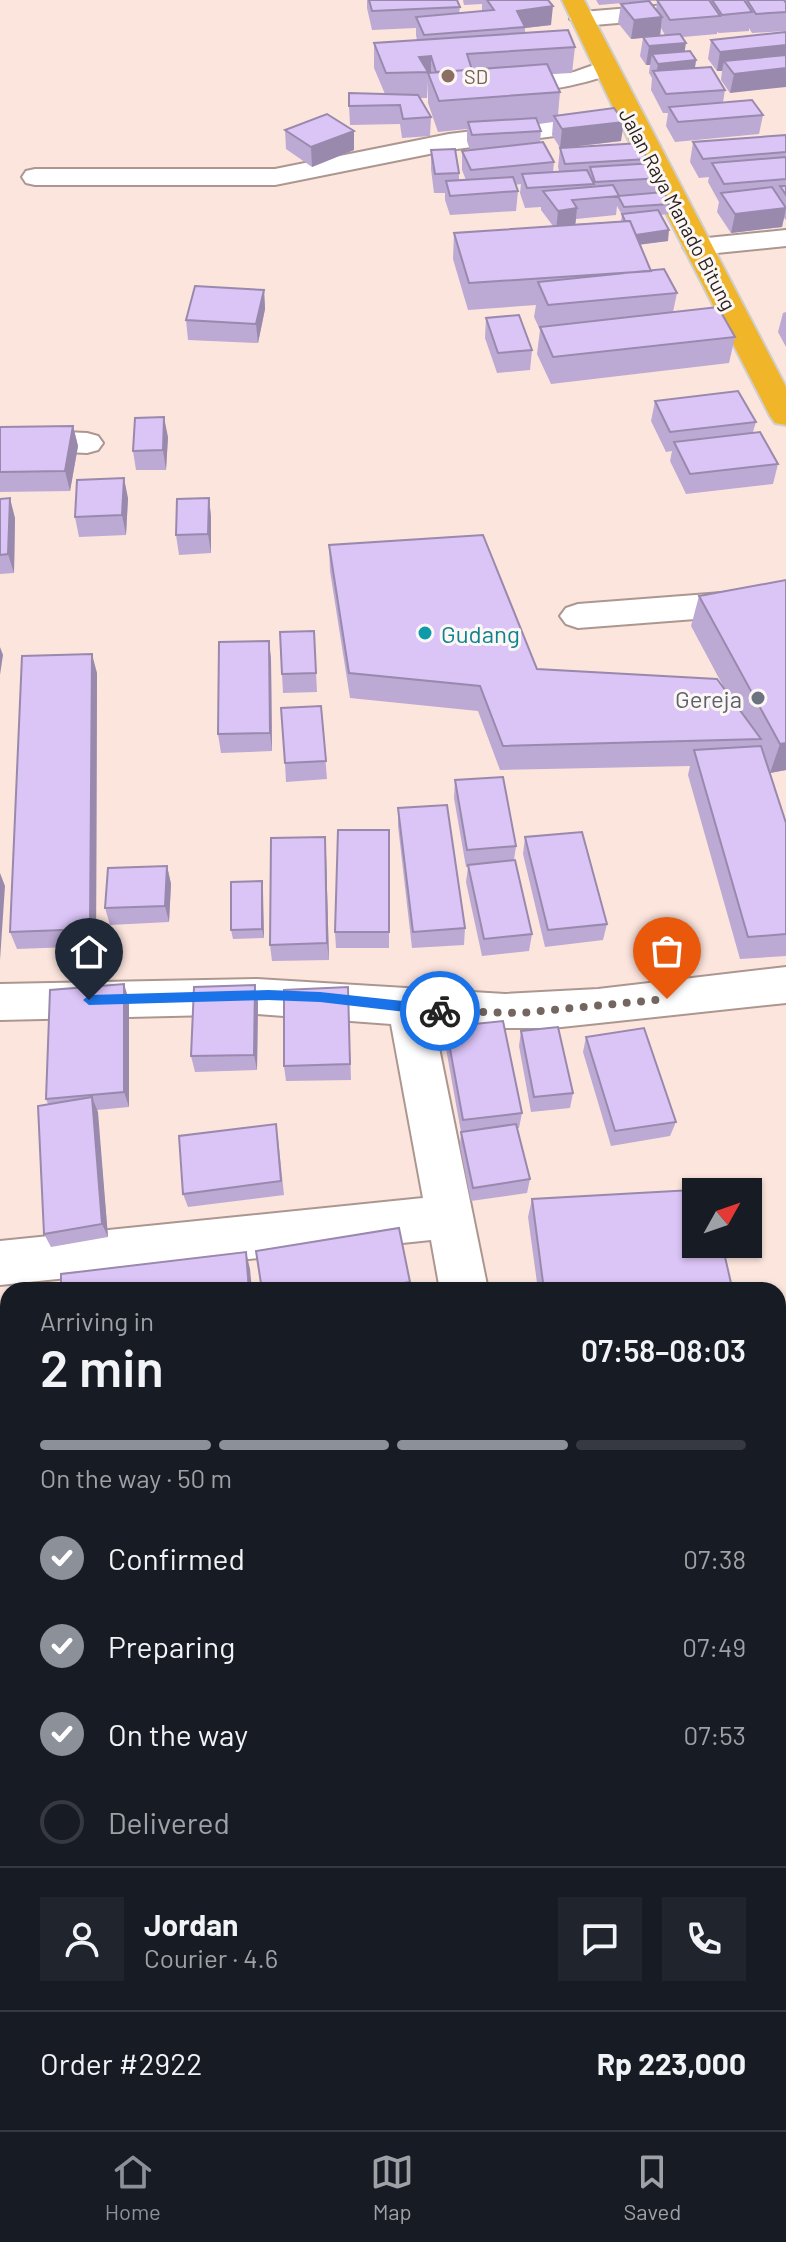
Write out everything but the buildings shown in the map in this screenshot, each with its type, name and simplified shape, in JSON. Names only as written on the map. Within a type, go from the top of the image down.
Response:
[{"type":"highway","name":"Jalan Raya Manado Bitung","points":[[578,10],[697,247],[785,412]]},
{"type":"street","points":[[578,10],[786,2]]},
{"type":"street","points":[[495,85],[578,79],[599,56],[564,47]]},
{"type":"street","points":[[35,177],[275,177],[449,142],[632,119]]},
{"type":"street","points":[[697,247],[786,238]]},
{"type":"street","points":[[0,439],[87,443]]},
{"type":"street","points":[[578,616],[786,600]]},
{"type":"street","points":[[0,1002],[268,995],[335,998],[410,1008],[485,1013],[578,1010],[786,985]]},
{"type":"street","points":[[410,1008],[462,1282]]},
{"type":"street","points":[[0,1263],[449,1217]]},
{"type":"way so far","points":[[440,1011],[520,1013],[578,1010],[667,999]]},
{"type":"place","name":"SD","points":[[448,76]]},
{"type":"place","name":"Gudang","points":[[425,633]]},
{"type":"place","name":"Gereja","points":[[758,698]]},
{"type":"route","points":[[89,1000],[268,995],[363,1001],[440,1011]]}]
